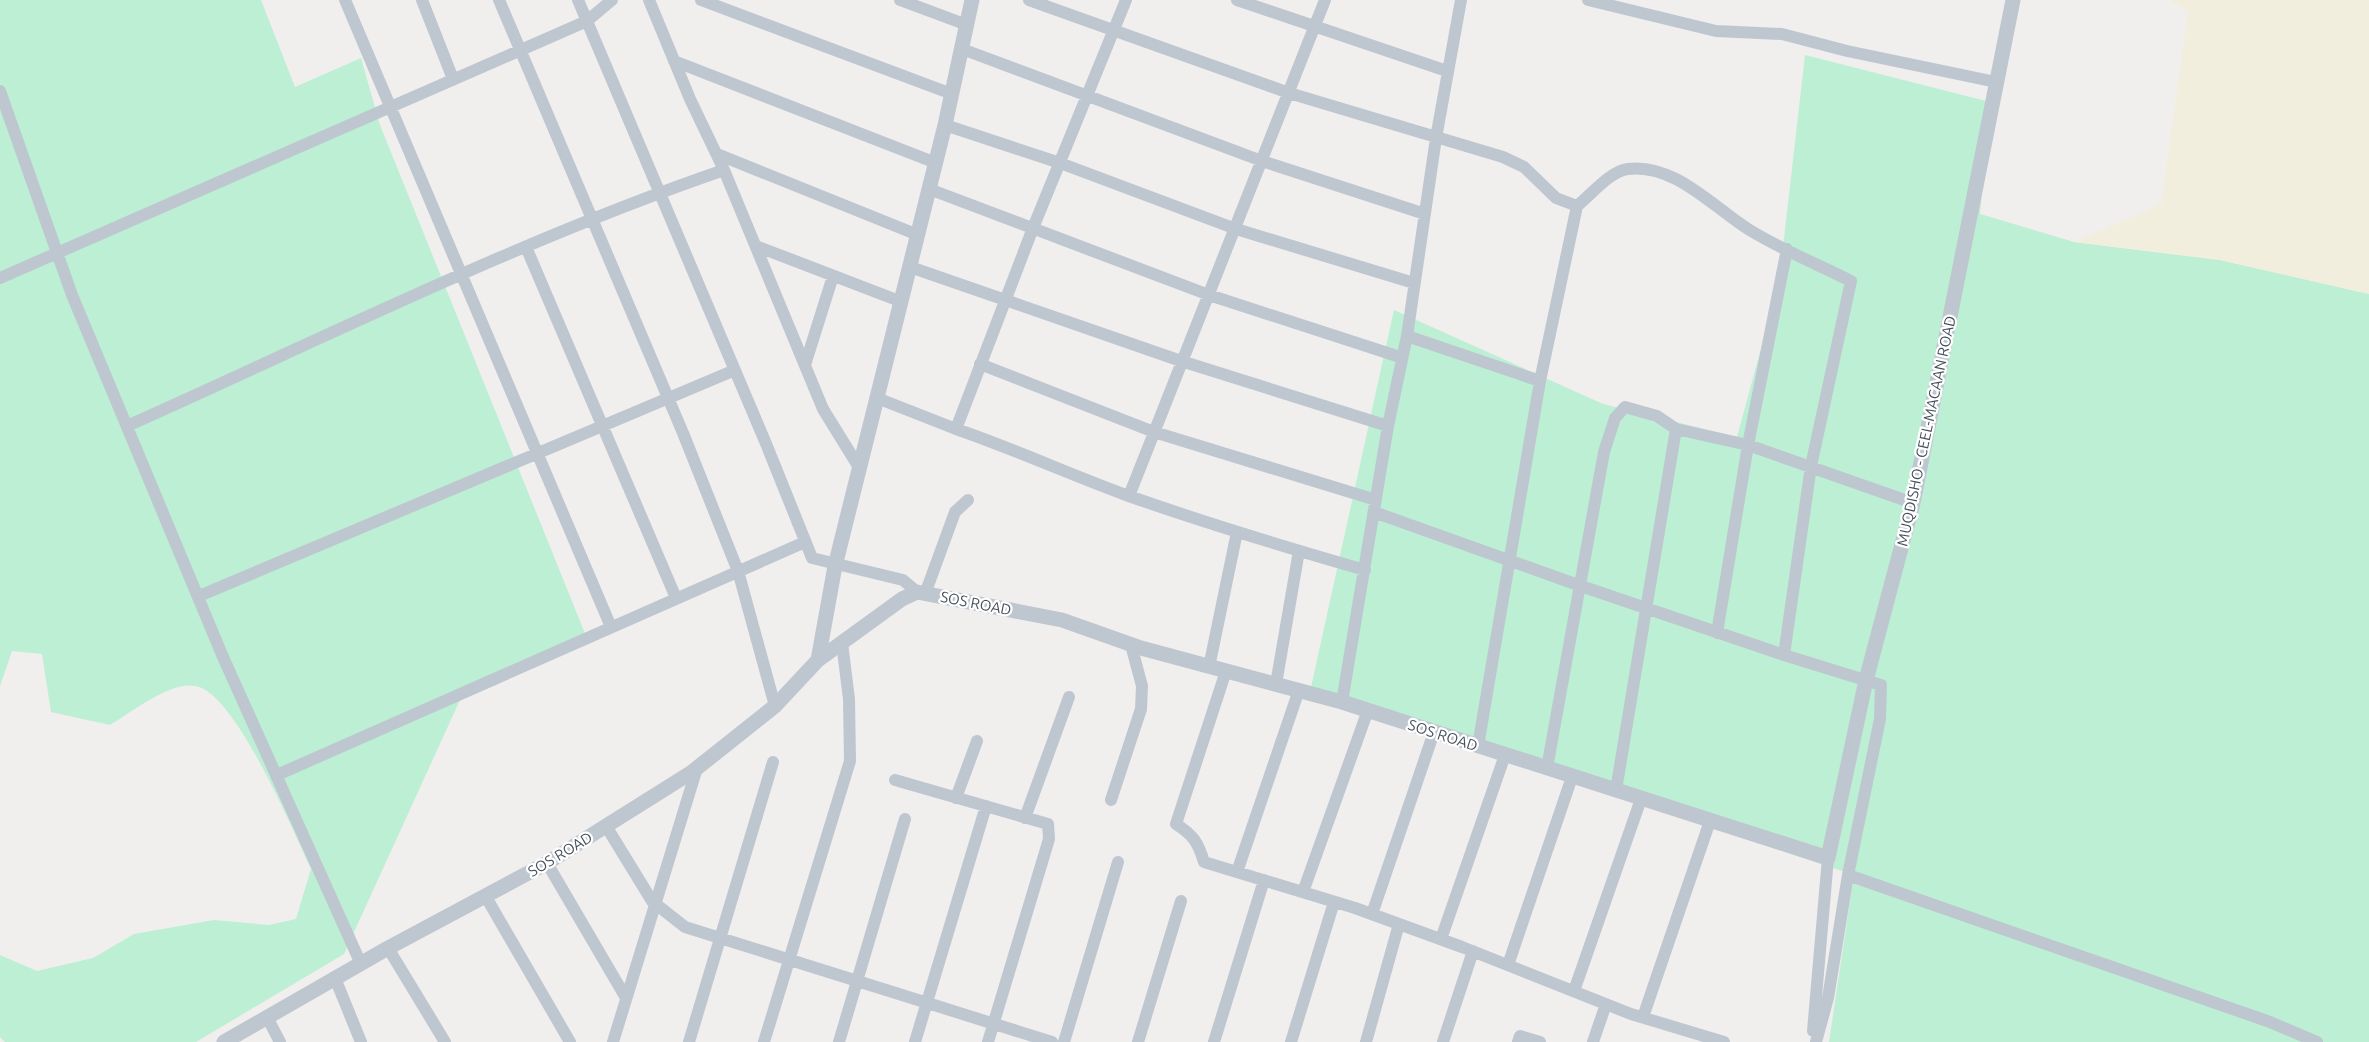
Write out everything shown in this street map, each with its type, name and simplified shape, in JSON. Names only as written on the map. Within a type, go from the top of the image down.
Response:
[{"type":"street","points":[[345,0],[611,627]]},
{"type":"street","points":[[422,0],[453,79]]},
{"type":"street","points":[[499,0],[668,398],[738,571],[775,706]]},
{"type":"street","points":[[578,0],[812,558],[835,566],[903,580],[921,593],[955,512],[968,500]]},
{"type":"street","points":[[0,278],[587,21],[612,0]]},
{"type":"street","points":[[649,0],[724,170],[823,409],[860,469]]},
{"type":"street","points":[[701,0],[952,94]]},
{"type":"street","points":[[900,0],[967,25]]},
{"type":"street","points":[[818,660],[835,566],[936,164],[972,0]]},
{"type":"street","points":[[1029,0],[1289,93],[1503,157],[1524,167],[1556,198],[1577,206]]},
{"type":"street","points":[[956,429],[1033,228],[1126,0]]},
{"type":"street","points":[[1236,0],[1447,71]]},
{"type":"street","points":[[1129,496],[1325,0]]},
{"type":"street","points":[[1342,702],[1400,357],[1407,336],[1436,138],[1461,0]]},
{"type":"street","points":[[1588,0],[1716,31],[1782,34],[1847,51],[1996,82]]},
{"type":"street","name":"MUQDISHO - CEEL-MACAAN ROAD","points":[[1828,858],[1866,680],[1913,503],[2013,0]]},
{"type":"street","points":[[962,49],[1262,161],[1425,214]]},
{"type":"street","points":[[674,61],[936,164]]},
{"type":"street","points":[[0,91],[58,253],[127,426],[223,657],[361,964]]},
{"type":"street","points":[[945,125],[1060,163],[1236,229],[1414,284]]},
{"type":"street","points":[[717,154],[918,235]]},
{"type":"street","points":[[1478,746],[1512,561],[1540,381],[1577,206],[1610,178],[1627,169],[1656,171],[1684,184],[1749,230],[1851,281],[1811,466],[1785,655]]},
{"type":"street","points":[[127,426],[526,247],[660,192],[724,170]]},
{"type":"street","points":[[929,189],[1209,296],[1400,357]]},
{"type":"street","points":[[756,246],[902,302]]},
{"type":"street","points":[[526,247],[676,598]]},
{"type":"street","points":[[1717,633],[1748,446],[1787,249]]},
{"type":"street","points":[[910,267],[1181,361],[1388,426]]},
{"type":"street","points":[[805,364],[833,276]]},
{"type":"street","points":[[1407,336],[1540,381]]},
{"type":"street","points":[[980,364],[1154,432],[1375,506],[1578,585],[1717,633],[1881,685],[1880,719],[1848,875],[1828,998],[1814,1042]]},
{"type":"street","points":[[199,596],[735,370]]},
{"type":"street","points":[[877,399],[1014,448],[1072,475],[1129,496],[1237,532],[1365,570]]},
{"type":"street","points":[[1547,768],[1578,585],[1604,452],[1615,418],[1625,407],[1657,416],[1676,429],[1748,446],[1913,503]]},
{"type":"street","points":[[1616,790],[1676,429]]},
{"type":"street","points":[[1209,667],[1237,532]]},
{"type":"street","points":[[277,775],[805,542]]},
{"type":"street","points":[[1276,684],[1299,551]]},
{"type":"street","name":"SOS ROAD","points":[[224,1042],[388,948],[486,897],[606,826],[697,768],[775,706],[818,660],[902,599],[921,593],[1062,620],[1131,645],[1368,710],[1828,858]]},
{"type":"street","points":[[764,1042],[850,761],[849,699],[842,643]]},
{"type":"street","points":[[1111,800],[1141,709],[1142,686],[1131,645]]},
{"type":"street","points":[[1226,671],[1176,824],[1192,834],[1198,843],[1204,862],[1372,914],[1606,1004],[1724,1042]]},
{"type":"street","points":[[1237,872],[1299,690]]},
{"type":"street","points":[[1026,818],[1069,697]]},
{"type":"street","points":[[1303,892],[1368,710]]},
{"type":"street","points":[[1372,914],[1434,732]]},
{"type":"street","points":[[956,798],[977,741]]},
{"type":"street","points":[[1441,939],[1505,755]]},
{"type":"street","points":[[689,1042],[773,762]]},
{"type":"street","points":[[613,1042],[697,768]]},
{"type":"street","points":[[1508,965],[1572,777]]},
{"type":"street","points":[[895,780],[1048,824],[1049,839],[988,1042]]},
{"type":"street","points":[[1574,991],[1641,799]]},
{"type":"street","points":[[915,1042],[986,806]]},
{"type":"street","points":[[839,1042],[906,819]]},
{"type":"street","points":[[1642,1017],[1710,821]]},
{"type":"street","points":[[606,826],[655,904],[685,927],[1052,1042]]},
{"type":"street","points":[[1814,1042],[1828,858]]},
{"type":"street","points":[[546,862],[626,998]]},
{"type":"street","points":[[1064,1042],[1118,862]]},
{"type":"street","points":[[1848,875],[2270,1022],[2317,1042]]},
{"type":"street","points":[[1214,1042],[1264,880]]},
{"type":"street","points":[[486,897],[570,1042]]},
{"type":"street","points":[[1138,1042],[1181,901]]},
{"type":"street","points":[[1291,1042],[1334,902]]},
{"type":"street","points":[[1366,1042],[1399,924]]},
{"type":"street","points":[[388,948],[445,1042]]},
{"type":"street","points":[[1443,1042],[1473,951]]},
{"type":"street","points":[[335,978],[361,1042]]},
{"type":"street","points":[[1593,1042],[1606,1004]]},
{"type":"street","points":[[267,1017],[280,1042]]},
{"type":"street","points":[[1518,1042],[1520,1036],[1540,1042]]},
{"type":"green space","points":[[0,0],[261,0],[295,87],[361,58],[380,125],[588,641],[465,689],[344,954],[196,1042],[5,1042],[0,1037],[0,955],[37,971],[93,958],[134,934],[214,920],[269,925],[296,919],[311,869],[262,766],[245,737],[212,695],[196,686],[175,688],[152,699],[110,725],[51,712],[42,654],[12,651],[0,686]]},
{"type":"green space","points":[[1805,55],[1990,102],[1980,214],[2074,242],[2220,260],[2369,294],[2369,1042],[1829,1042],[1854,875],[1310,692],[1394,310],[1603,404],[1737,437],[1779,282]]},
{"type":"sand","points":[[2169,0],[2369,0],[2369,294],[2220,260],[2074,242],[2161,204],[2188,11]]}]
